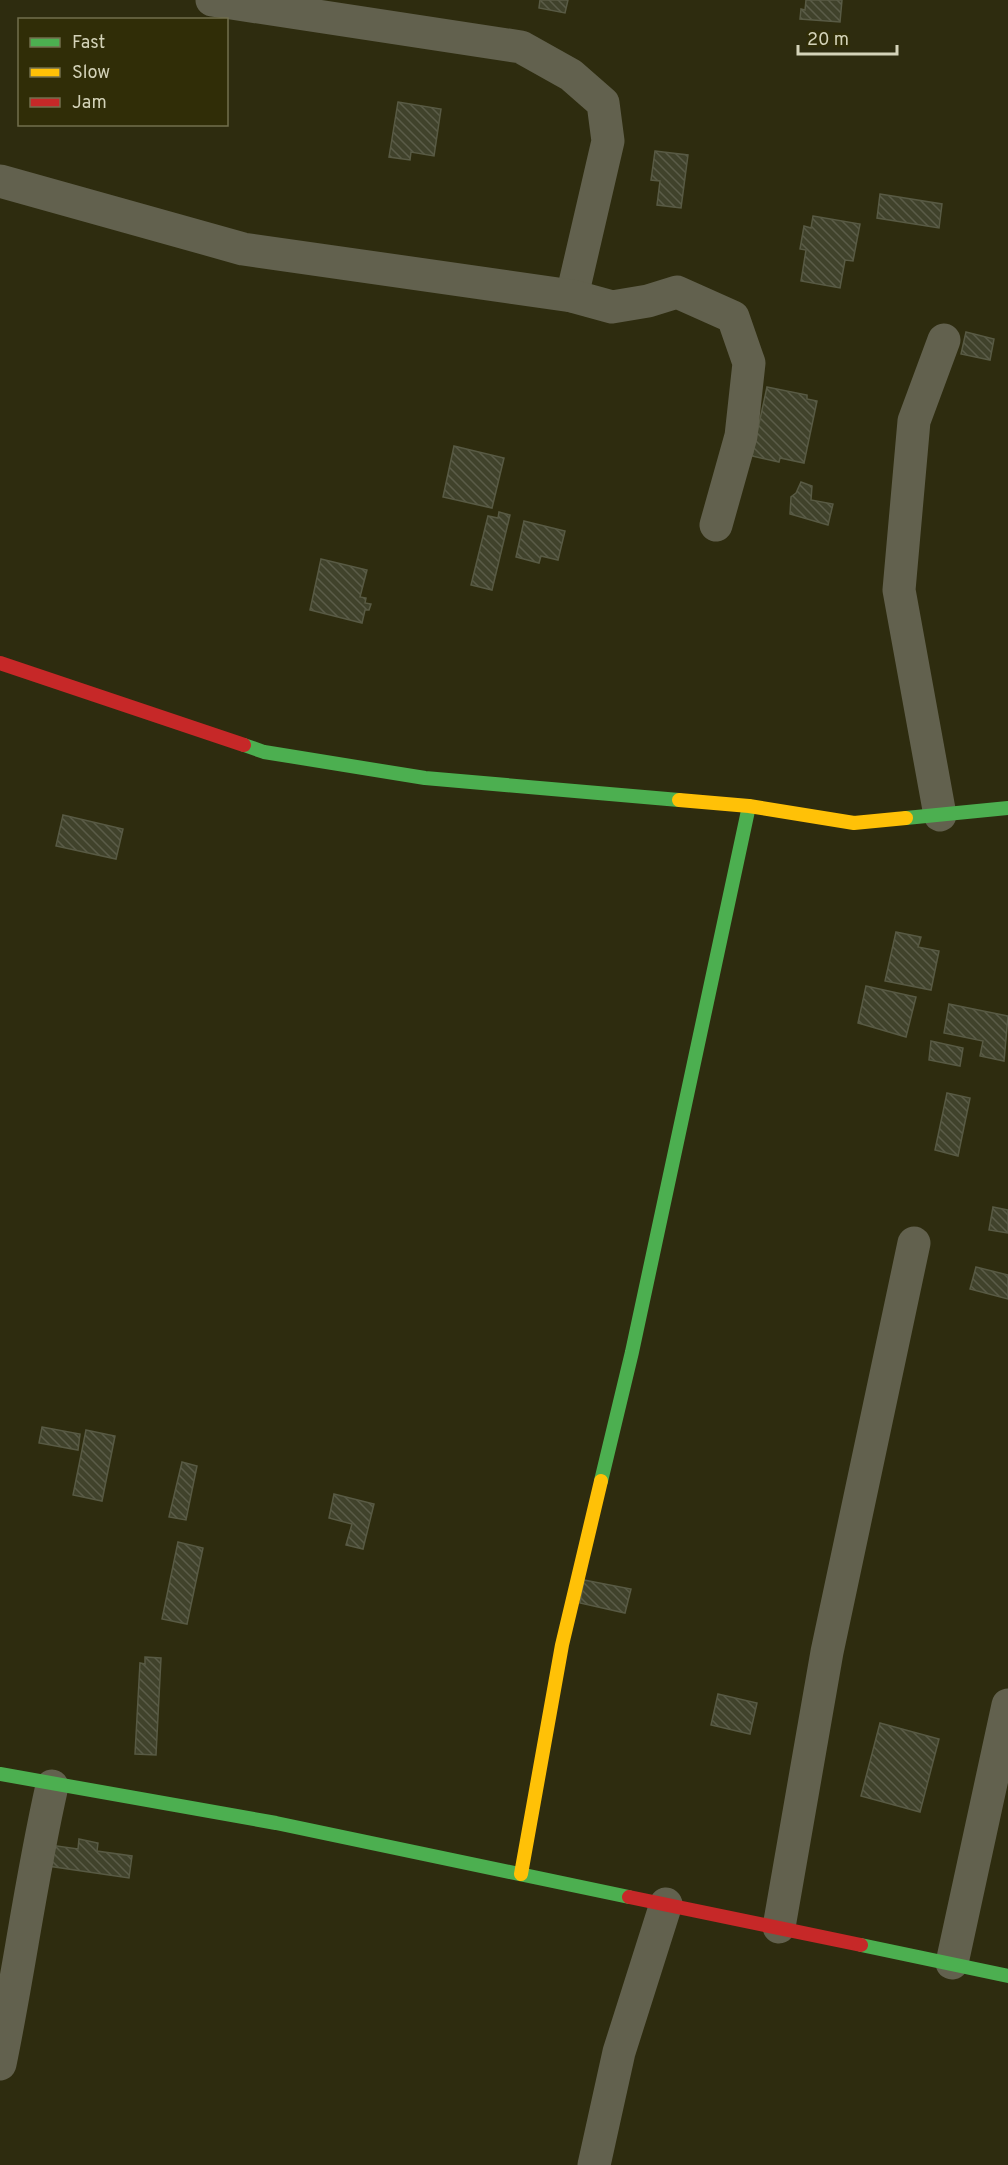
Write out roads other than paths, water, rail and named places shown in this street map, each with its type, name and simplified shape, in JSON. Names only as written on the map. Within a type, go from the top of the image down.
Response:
[{"type":"street","points":[[212,0],[521,48],[571,75],[603,104],[608,141],[572,296]]},
{"type":"street","points":[[0,181],[243,249],[572,296],[612,307],[648,301],[677,292],[733,317],[749,363],[741,436],[716,525]]},
{"type":"street","points":[[940,815],[899,590],[914,421],[944,340]]},
{"type":"street","points":[[0,663],[264,752],[425,778],[749,806],[854,823],[1008,808]]},
{"type":"street","points":[[521,1874],[562,1645],[632,1352],[749,806]]},
{"type":"street","points":[[779,1927],[827,1653],[914,1244]]},
{"type":"street","points":[[951,1963],[1008,1705]]},
{"type":"street","points":[[0,1774],[52,1786],[276,1823],[1008,1976]]},
{"type":"street","points":[[0,2064],[14,1998],[29,1892],[52,1786]]},
{"type":"street","points":[[594,2165],[618,2052],[666,1904]]}]
